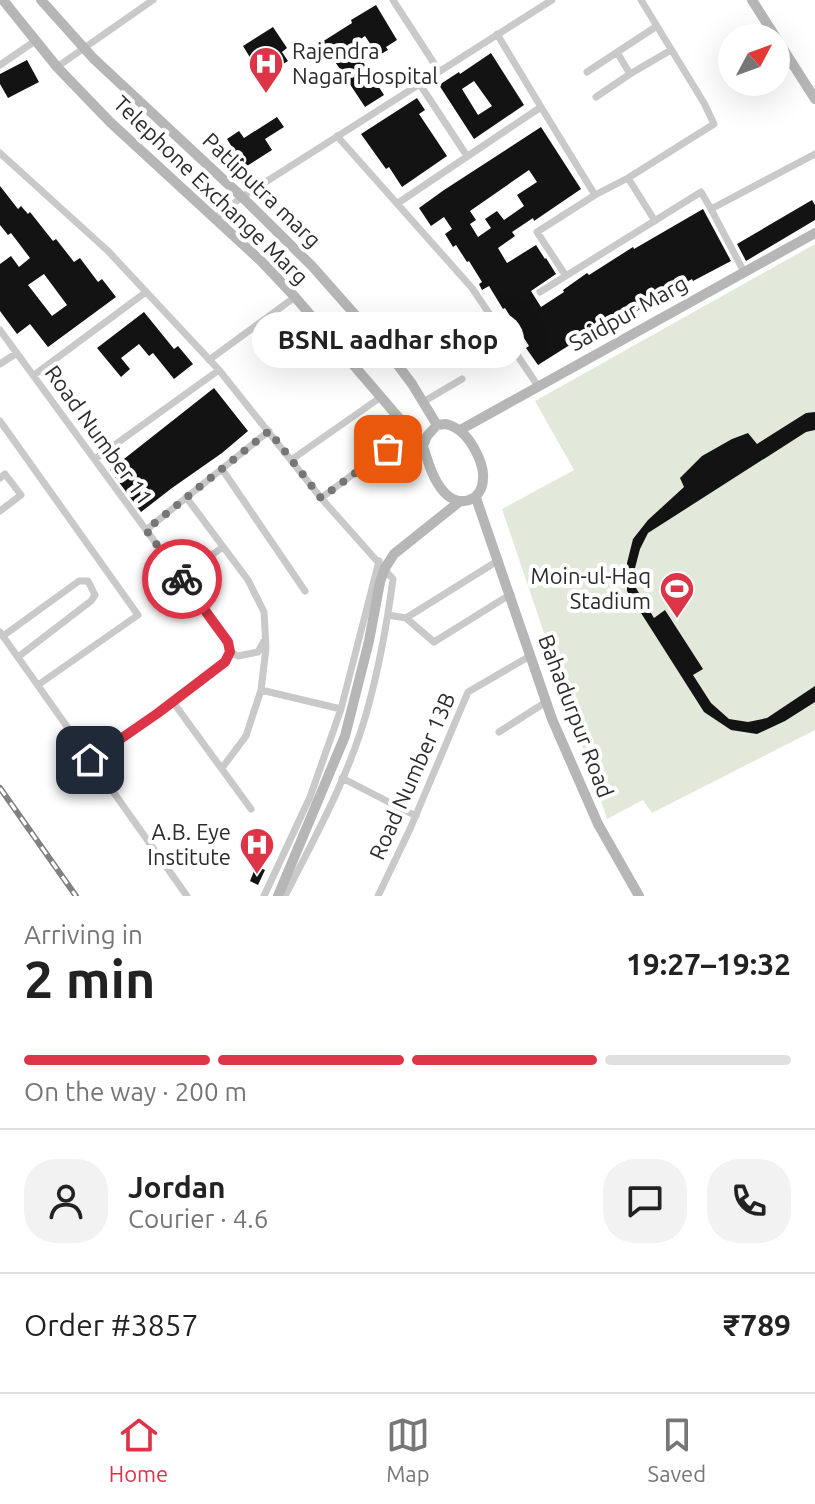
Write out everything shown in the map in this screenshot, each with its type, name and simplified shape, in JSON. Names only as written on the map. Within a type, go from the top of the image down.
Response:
[{"type":"main road","name":"Telephone Exchange Marg","points":[[3,0],[57,67],[110,122],[261,261],[295,297],[423,446]]},
{"type":"main road","name":"Patliputra marg","points":[[41,0],[83,47],[312,266],[388,352],[437,425]]},
{"type":"main road","points":[[752,0],[815,99]]},
{"type":"main road","name":"Saidpur Marg","points":[[460,430],[815,233]]},
{"type":"main road","points":[[446,424],[460,430],[469,439],[483,469],[484,482],[476,498],[459,502],[442,491],[430,469],[423,446],[437,425],[446,424]]},
{"type":"main road","points":[[441,517],[442,491]]},
{"type":"main road","name":"Bahadurpur Road","points":[[476,498],[546,702],[598,824],[639,896]]},
{"type":"main road","points":[[278,896],[345,736],[369,641],[382,568],[394,554],[459,502]]},
{"type":"street","points":[[57,67],[153,0]]},
{"type":"street","points":[[393,0],[439,71]]},
{"type":"street","points":[[531,0],[537,9]]},
{"type":"street","points":[[215,218],[242,197],[552,0]]},
{"type":"street","points":[[566,276],[537,232],[714,124],[641,0]]},
{"type":"street","points":[[587,72],[657,26]]},
{"type":"street","points":[[497,34],[595,195]]},
{"type":"street","points":[[0,65],[35,41]]},
{"type":"street","points":[[596,97],[671,50]]},
{"type":"street","points":[[617,52],[630,74]]},
{"type":"street","points":[[419,83],[467,156]]},
{"type":"street","points":[[398,203],[541,107]]},
{"type":"street","points":[[337,136],[472,288],[538,386]]},
{"type":"street","points":[[0,153],[108,251],[219,370],[321,498],[393,579],[383,646],[366,714],[342,778],[285,896]]},
{"type":"street","points":[[711,209],[815,154]]},
{"type":"street","points":[[628,178],[655,221]]},
{"type":"street","points":[[540,292],[701,192],[744,272]]},
{"type":"street","points":[[34,375],[146,292]]},
{"type":"street","points":[[209,360],[295,297]]},
{"type":"street","name":"Road Number 11","points":[[0,330],[228,642],[230,652]]},
{"type":"street","points":[[0,364],[17,353]]},
{"type":"street","points":[[95,459],[219,370]]},
{"type":"street","points":[[423,402],[462,379]]},
{"type":"street","points":[[291,460],[381,397]]},
{"type":"street","points":[[0,421],[138,615],[38,685]]},
{"type":"street","points":[[146,530],[269,431]]},
{"type":"street","points":[[321,498],[410,432]]},
{"type":"street","points":[[222,469],[305,591]]},
{"type":"street","points":[[0,478],[5,474],[21,495],[0,511]]},
{"type":"street","points":[[186,497],[248,580],[264,612],[261,690],[246,736],[222,768]]},
{"type":"street","points":[[181,577],[223,547]]},
{"type":"street","points":[[406,618],[499,560]]},
{"type":"street","points":[[264,896],[310,797],[341,709],[382,568]]},
{"type":"street","points":[[18,657],[91,601],[95,595],[88,581],[79,581],[2,634],[18,657],[38,685],[90,760],[187,896]]},
{"type":"street","points":[[388,615],[406,618],[434,642],[511,594]]},
{"type":"street","points":[[90,760],[225,662],[230,652],[238,656],[258,652],[265,639]]},
{"type":"street","name":"Road Number 13B","points":[[378,896],[416,816],[468,692],[530,656]]},
{"type":"street","points":[[261,690],[341,709]]},
{"type":"street","points":[[173,702],[251,809]]},
{"type":"street","points":[[499,732],[546,702]]},
{"type":"street","points":[[342,778],[416,816]]},
{"type":"green space","name":"Moin-ul-Haq Stadium","points":[[815,244],[815,730],[652,813],[643,800],[607,819],[502,509],[574,470],[535,401]]},
{"type":"building","points":[[376,5],[397,40],[381,54],[378,49],[375,51],[365,36],[352,45],[384,95],[365,107],[322,42]]},
{"type":"building","points":[[273,27],[287,48],[282,52],[288,61],[262,77],[243,46]]},
{"type":"building","points":[[491,53],[524,105],[474,139],[439,85]],"holes":[[[474,81],[492,106],[478,115],[462,89]]]},
{"type":"building","points":[[27,60],[39,82],[8,98],[0,84],[0,74]]},
{"type":"building","points":[[417,98],[425,110],[419,114],[447,156],[402,187],[361,134]]},
{"type":"building","points":[[277,117],[284,127],[265,139],[272,150],[239,171],[229,156],[235,152],[227,139],[239,131],[244,138]]},
{"type":"building","points":[[541,127],[581,189],[512,232],[515,236],[498,248],[507,263],[536,245],[546,258],[556,274],[531,291],[541,307],[587,273],[589,275],[703,209],[731,261],[621,319],[604,329],[606,334],[596,340],[593,335],[577,344],[576,341],[538,365],[505,308],[489,286],[482,290],[479,284],[482,282],[469,261],[456,245],[453,247],[445,234],[452,229],[444,217],[431,226],[419,208]],"holes":[[[529,170],[537,182],[517,195],[524,206],[504,220],[497,211],[485,219],[491,228],[478,237],[470,224],[476,220],[470,211]]]},
{"type":"building","points":[[0,186],[18,209],[21,206],[28,214],[30,212],[74,262],[80,258],[98,282],[102,279],[116,297],[48,347],[30,324],[17,334],[0,311],[0,264],[11,256],[19,267],[30,258],[11,233],[8,235],[0,225]],"holes":[[[44,274],[67,305],[52,316],[28,285]]]},
{"type":"building","points":[[812,200],[815,220],[746,261],[737,244]]},
{"type":"building","points":[[144,312],[174,349],[178,346],[193,364],[174,379],[153,353],[149,356],[139,344],[121,358],[130,369],[121,377],[97,348]]},
{"type":"building","points":[[214,388],[248,431],[141,512],[110,470]]},
{"type":"building","points":[[815,412],[815,430],[806,432],[648,533],[640,549],[635,568],[636,588],[654,618],[665,610],[703,669],[693,675],[711,703],[729,719],[748,722],[767,718],[815,686],[815,702],[785,721],[757,734],[731,730],[704,712],[627,591],[627,563],[633,539],[648,520],[684,487],[680,478],[702,456],[748,433],[757,444],[806,413]]},
{"type":"building","points":[[256,866],[265,870],[258,885],[250,881]]},
{"type":"railway","points":[[0,788],[76,896]]},
{"type":"way so far","points":[[182,579],[146,530],[269,431],[321,498],[388,449]]},
{"type":"place","name":"Rajendra Nagar Hospital","points":[[266,95]]},
{"type":"place","name":"BSNL aadhar shop","points":[[388,449]]},
{"type":"place","name":"Moin-ul-Haq Stadium","points":[[677,620]]},
{"type":"place","name":"A.B. Eye Institute","points":[[257,876]]},
{"type":"route","points":[[90,760],[225,662],[230,652],[228,642],[182,579]]}]
